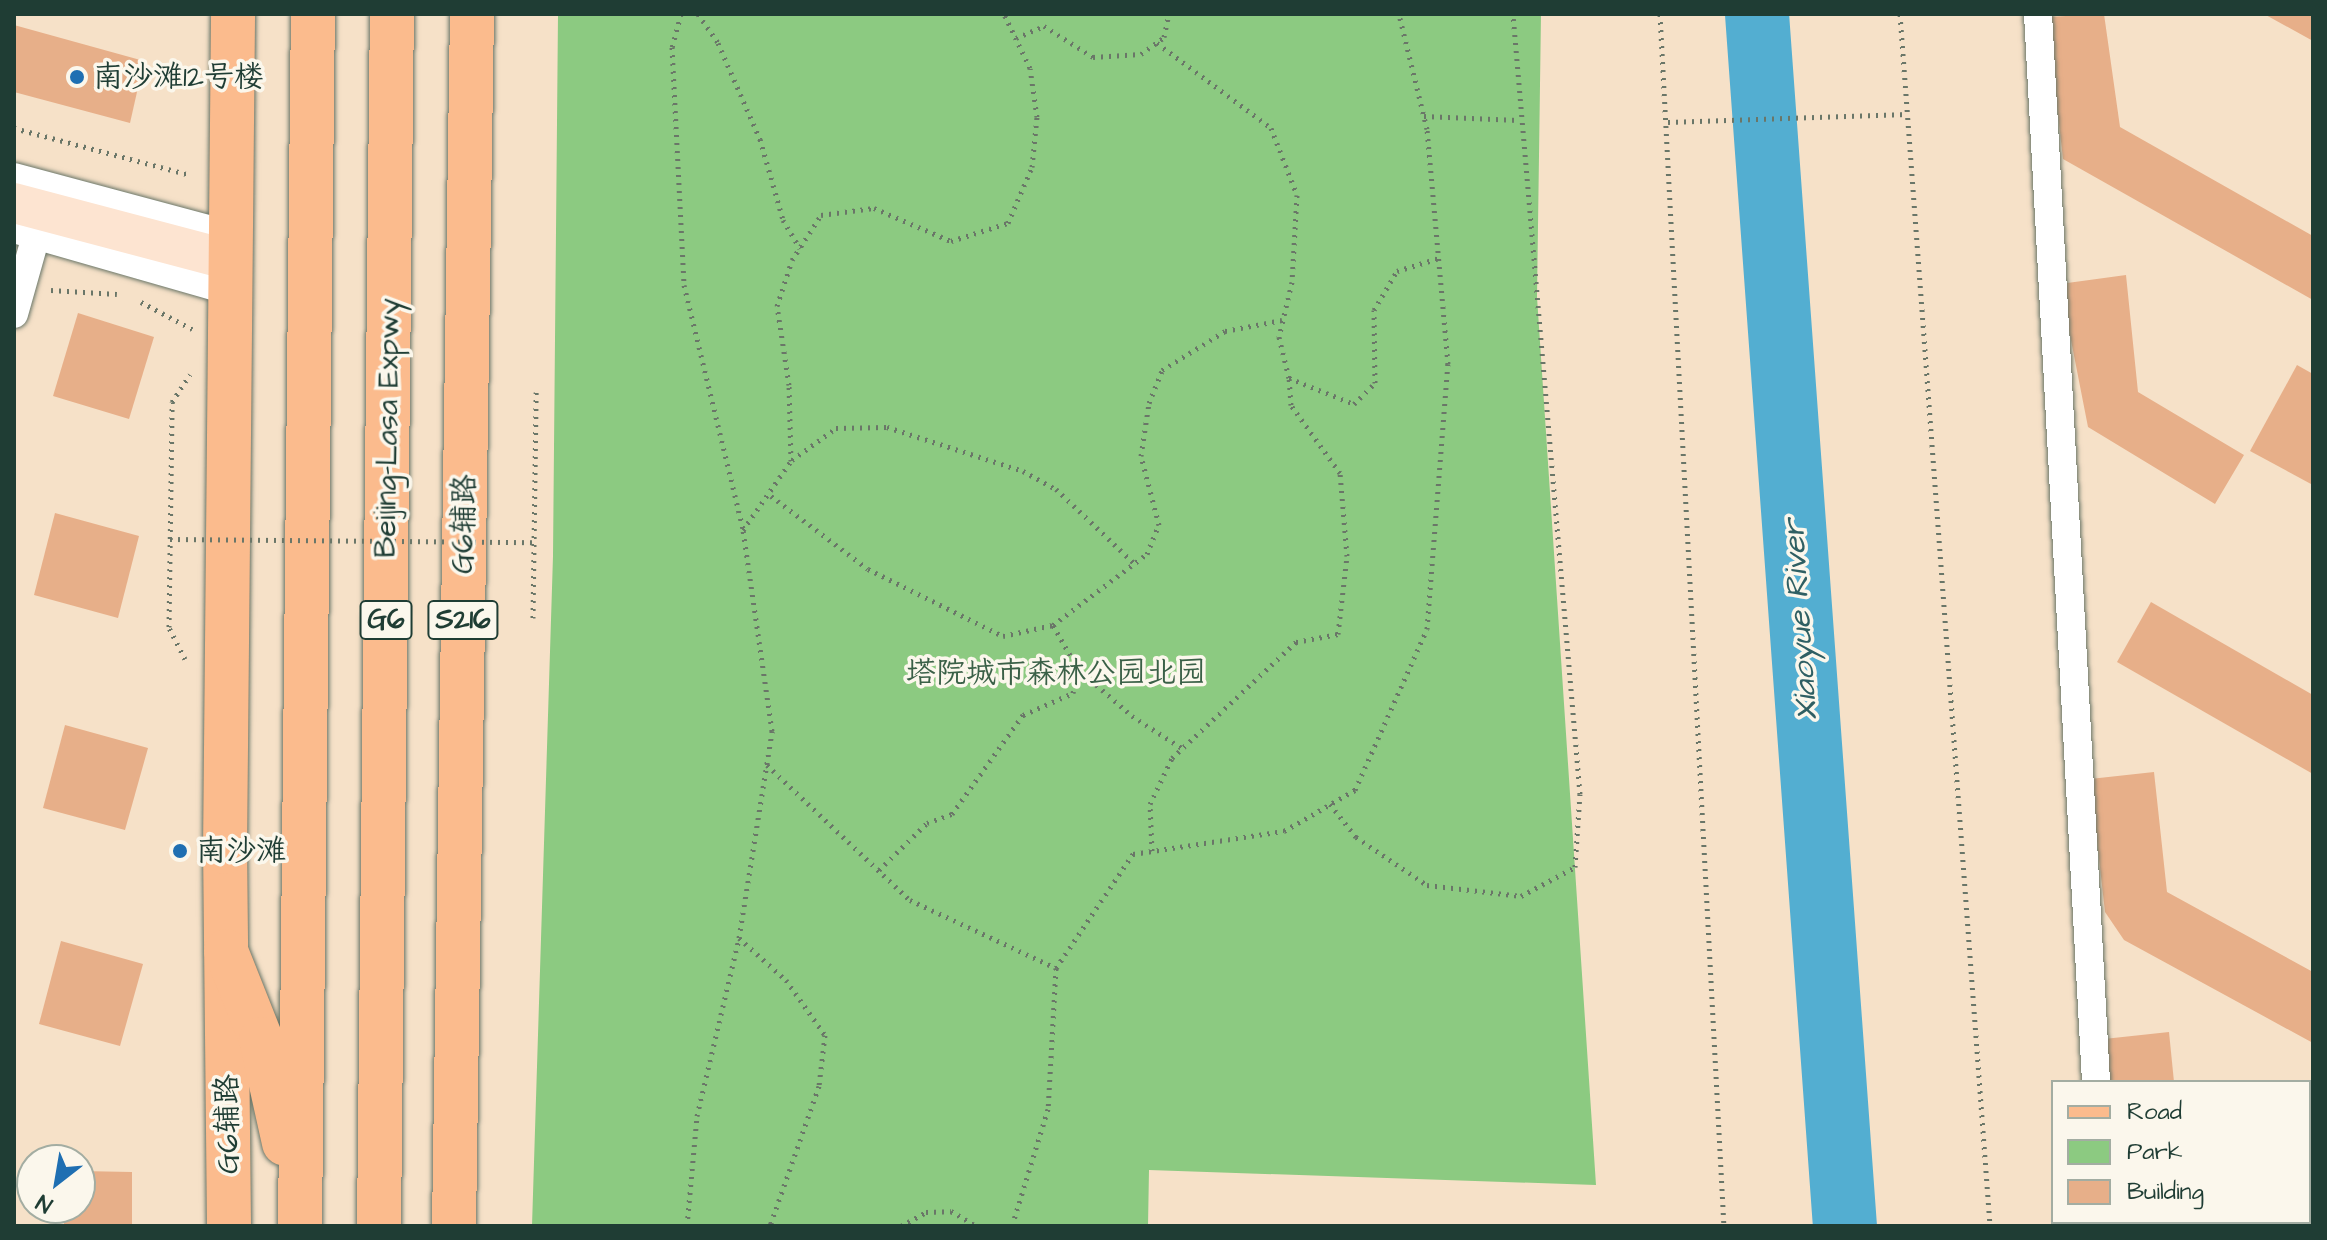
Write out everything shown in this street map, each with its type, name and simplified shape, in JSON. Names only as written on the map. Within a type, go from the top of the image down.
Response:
[{"type":"main road","name":"G6辅路","points":[[229,1226],[226,951],[233,14]]},
{"type":"main road","points":[[300,1210],[313,14]]},
{"type":"main road","name":"Beijing-Lasa Expwy","points":[[379,1226],[392,14]]},
{"type":"main road","name":"G6辅路","points":[[454,1226],[472,14]]},
{"type":"main road","points":[[226,951],[261,1039],[300,1210]]},
{"type":"street","points":[[2038,14],[2096,1080]]},
{"type":"street","points":[[14,177],[31,213],[22,285],[14,314]]},
{"type":"street","points":[[31,213],[230,262]]},
{"type":"path","points":[[681,14],[672,47],[684,285],[743,530],[772,731],[739,938],[697,1116],[687,1226]]},
{"type":"path","points":[[698,14],[718,43],[760,139],[783,220],[800,248]]},
{"type":"path","points":[[791,461],[789,385],[777,306],[800,248],[821,215],[874,208],[951,241],[1008,223],[1032,167],[1037,117],[1030,68],[1004,14]]},
{"type":"path","points":[[1016,38],[1044,26],[1093,57],[1141,54],[1164,37],[1169,14]]},
{"type":"path","points":[[1012,1226],[1048,1109],[1056,968],[1133,854],[1284,831],[1355,790],[1427,629],[1448,364],[1424,116],[1399,14]]},
{"type":"path","points":[[1330,804],[1356,837],[1427,885],[1521,896],[1575,867],[1580,794],[1518,120],[1513,14]]},
{"type":"path","points":[[1660,14],[1724,1226]]},
{"type":"path","points":[[1900,14],[1990,1226]]},
{"type":"path","points":[[1152,851],[1150,804],[1182,748],[1296,642],[1338,634],[1347,556],[1340,473],[1291,405],[1289,378],[1279,337],[1292,282],[1297,195],[1271,128],[1157,43]]},
{"type":"path","points":[[1668,122],[1908,114]]},
{"type":"path","points":[[1424,116],[1518,120]]},
{"type":"path","points":[[14,128],[194,176]]},
{"type":"path","points":[[1289,378],[1354,404],[1375,383],[1374,310],[1397,271],[1439,258]]},
{"type":"path","points":[[22,285],[86,295],[121,294]]},
{"type":"path","points":[[134,299],[196,331]]},
{"type":"path","points":[[771,496],[868,569],[1003,636],[1053,625],[1147,554],[1159,525],[1141,456],[1149,403],[1162,370],[1225,331],[1282,320]]},
{"type":"path","points":[[191,671],[169,627],[172,402],[196,364]]},
{"type":"path","points":[[533,618],[536,392]]},
{"type":"path","points":[[743,530],[771,496],[791,461],[836,428],[887,427],[1023,471],[1056,489],[1134,563]]},
{"type":"path","points":[[170,539],[534,542]]},
{"type":"path","points":[[1053,625],[1078,669],[1132,716],[1182,748]]},
{"type":"path","points":[[879,870],[927,823],[952,814],[1023,715],[1073,693],[1078,669]]},
{"type":"path","points":[[767,765],[910,900],[1056,968]]},
{"type":"path","points":[[739,938],[786,980],[825,1035],[819,1086],[770,1226]]},
{"type":"path","points":[[901,1226],[926,1212],[951,1211],[976,1226]]},
{"type":"green space","name":"塔院城市森林公园北园","points":[[558,14],[1541,14],[1537,297],[1596,1185],[1149,1170],[1148,1226],[532,1226],[553,556]]},
{"type":"building","points":[[2104,14],[2120,127],[2313,236],[2313,300],[2063,159],[2047,17]]},
{"type":"building","points":[[2264,14],[2313,14],[2313,41]]},
{"type":"building","name":"南沙滩12号楼","points":[[14,25],[144,61],[130,123],[14,92]]},
{"type":"building","points":[[2126,275],[2138,392],[2244,455],[2215,504],[2088,427],[2060,284]]},
{"type":"building","points":[[78,313],[154,337],[129,419],[53,396]]},
{"type":"building","points":[[2297,365],[2313,374],[2311,484],[2250,451]]},
{"type":"building","points":[[55,513],[139,536],[118,618],[34,595]]},
{"type":"building","points":[[2151,602],[2313,695],[2313,774],[2117,662]]},
{"type":"building","points":[[65,725],[148,748],[125,830],[43,808]]},
{"type":"building","points":[[2154,772],[2167,892],[2313,972],[2313,1043],[2124,940],[2105,912],[2090,779]]},
{"type":"building","points":[[61,941],[143,964],[120,1046],[39,1024]]},
{"type":"building","points":[[2169,1032],[2174,1080],[2108,1080],[2104,1039]]},
{"type":"building","points":[[2313,1159],[2313,1225],[2311,1224]]},
{"type":"building","points":[[96,1171],[132,1172],[132,1226],[64,1226],[96,1224]]},
{"type":"building","points":[[2231,1224],[2280,1224],[2279,1226]]},
{"type":"waterway","name":"Xiaoyue River","points":[[1757,14],[1845,1226]]},
{"type":"place","name":"南沙滩12号楼","points":[[77,77]]},
{"type":"place","name":"南沙滩","points":[[180,851]]}]
